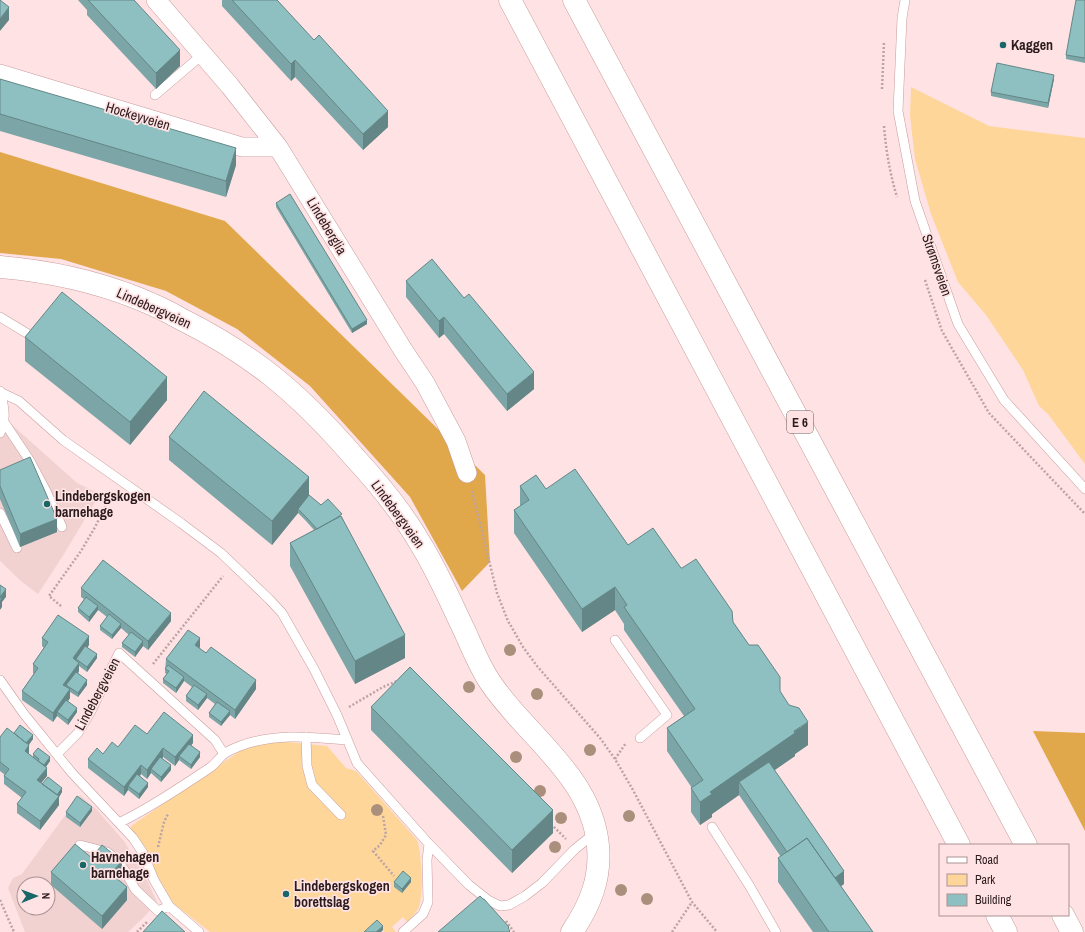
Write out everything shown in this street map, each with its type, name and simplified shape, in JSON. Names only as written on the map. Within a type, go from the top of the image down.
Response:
[{"type":"main road","points":[[510,0],[958,844]]},
{"type":"main road","name":"E 6","points":[[574,0],[1025,844]]},
{"type":"main road","name":"Lindebergveien","points":[[0,267],[34,271],[71,278],[138,298],[205,331],[272,376],[305,405],[374,479],[412,530],[438,574],[485,675],[514,713],[543,744],[573,780],[583,795],[597,831],[599,857],[597,876],[591,897],[583,916],[572,932]]},
{"type":"main road","points":[[998,916],[1006,932]]},
{"type":"main road","points":[[1064,916],[1072,932]]},
{"type":"street","name":"Lindeberglia","points":[[156,0],[230,86],[278,147],[403,350],[425,383],[456,441],[467,473]]},
{"type":"street","name":"Hockeyveien","points":[[0,74],[242,147],[278,147]]},
{"type":"lane","name":"Strømsveien","points":[[905,0],[902,18],[898,111],[915,202],[958,324],[1004,400],[1085,489]]},
{"type":"lane","points":[[155,95],[202,54]]},
{"type":"lane","points":[[0,317],[40,341]]},
{"type":"lane","points":[[0,392],[19,402],[64,440],[221,553],[282,613],[314,669],[337,715],[357,763],[381,792],[429,844],[469,885],[488,900],[500,906],[509,905],[525,896],[542,882],[575,849],[597,831]]},
{"type":"lane","points":[[0,392],[5,413],[4,422],[0,433]]},
{"type":"lane","points":[[4,422],[30,462],[46,491],[62,527]]},
{"type":"lane","points":[[0,513],[17,548]]},
{"type":"lane","points":[[615,640],[667,715],[640,738]]},
{"type":"lane","name":"Lindebergveien","points":[[57,754],[78,733],[90,713],[119,653],[215,740],[224,754]]},
{"type":"lane","points":[[0,680],[24,714],[72,773],[133,838],[143,853],[169,906],[199,932]]},
{"type":"lane","points":[[119,823],[173,792],[213,766],[224,754],[240,746],[286,736],[347,740]]},
{"type":"lane","points":[[306,737],[307,766],[312,785],[341,815]]},
{"type":"lane","points":[[712,827],[749,885],[776,932]]},
{"type":"lane","points":[[403,932],[423,914],[428,902],[427,860],[429,844]]},
{"type":"lane","points":[[80,845],[107,852],[115,858],[125,871],[135,889],[158,911],[169,906]]},
{"type":"path","points":[[467,473],[497,594],[508,620],[523,648],[600,738],[615,759],[692,902],[717,932]]},
{"type":"path","points":[[61,606],[49,596],[81,551],[109,500]]},
{"type":"path","points":[[161,654],[233,564]]},
{"type":"path","points":[[346,709],[383,687],[400,680]]},
{"type":"path","points":[[615,759],[623,747]]},
{"type":"path","points":[[152,874],[156,868],[158,844],[164,822],[173,803],[173,792]]},
{"type":"path","points":[[381,792],[386,835],[380,845],[373,851],[394,876]]},
{"type":"path","points":[[546,819],[575,849]]},
{"type":"path","points":[[0,900],[14,932]]},
{"type":"path","points":[[672,932],[692,902]]},
{"type":"shaded area","points":[[0,152],[225,221],[485,475],[490,562],[462,591],[410,497],[310,386],[237,329],[166,291],[61,259],[0,253]]},
{"type":"shaded area","name":"Lindebergskogen barnehage","points":[[0,423],[11,424],[77,483],[100,494],[38,594],[21,581],[0,561]]},
{"type":"shaded area","points":[[1033,731],[1085,733],[1085,831]]},
{"type":"shaded area","name":"Havnehagen barnehage","points":[[80,795],[96,809],[124,841],[146,878],[157,902],[128,932],[25,932],[19,916],[56,916],[56,876],[18,876],[22,874]]},
{"type":"shaded area","name":"Havnehagen barnehage","points":[[16,877],[16,909],[8,888],[13,878]]},
{"type":"green space","points":[[911,87],[989,126],[1085,138],[1085,464],[1048,414],[1039,406],[1023,370],[986,315],[958,282],[931,214],[915,159],[910,116]]},
{"type":"green space","points":[[287,742],[327,746],[346,768],[356,771],[417,840],[422,875],[420,904],[417,911],[407,922],[403,917],[392,927],[396,932],[384,932],[383,930],[369,932],[210,932],[174,904],[131,831],[131,826],[240,751],[266,743]]},
{"type":"building","points":[[0,0],[9,7],[0,19]]},
{"type":"building","points":[[88,0],[134,0],[180,50],[156,73]]},
{"type":"building","points":[[232,0],[277,0],[314,40],[319,35],[388,111],[363,134],[295,60],[291,64]]},
{"type":"building","points":[[1076,0],[1085,0],[1085,58],[1066,55]]},
{"type":"building","points":[[997,63],[1054,75],[1048,103],[991,92]]},
{"type":"building","points":[[0,79],[236,148],[226,181],[0,114]]},
{"type":"building","points":[[290,194],[367,320],[352,329],[276,203]]},
{"type":"building","points":[[432,259],[464,298],[469,294],[534,372],[507,394],[444,317],[439,321],[406,281]]},
{"type":"building","points":[[62,292],[167,377],[130,422],[25,337]]},
{"type":"building","points":[[204,391],[309,477],[272,521],[169,437]]},
{"type":"building","points":[[30,457],[57,519],[20,534],[0,486],[0,470]]},
{"type":"building","points":[[575,469],[628,545],[653,528],[681,568],[696,559],[732,611],[733,622],[749,645],[758,645],[780,677],[780,691],[789,705],[799,708],[808,722],[794,731],[795,733],[710,792],[712,794],[700,802],[691,788],[703,780],[667,728],[695,709],[624,607],[627,605],[615,587],[582,609],[514,510],[529,500],[520,486],[536,475],[546,489]]},
{"type":"building","points":[[309,495],[321,505],[328,499],[342,514],[317,529],[298,509]]},
{"type":"building","points":[[341,516],[405,635],[355,661],[290,543]]},
{"type":"building","points":[[103,560],[171,613],[148,641],[81,588]]},
{"type":"building","points":[[0,585],[6,589],[0,597]]},
{"type":"building","points":[[86,597],[98,606],[89,617],[78,608]]},
{"type":"building","points":[[109,614],[121,624],[112,635],[100,626]]},
{"type":"building","points":[[58,615],[89,636],[73,658],[79,663],[63,685],[70,689],[53,713],[22,691],[38,668],[33,664],[48,642],[42,638]]},
{"type":"building","points":[[188,630],[200,638],[195,645],[206,653],[211,647],[256,680],[235,710],[166,659]]},
{"type":"building","points":[[131,632],[143,641],[135,652],[122,643]]},
{"type":"building","points":[[85,646],[97,654],[87,667],[76,659]]},
{"type":"building","points":[[168,665],[184,677],[176,688],[163,679],[169,671],[165,669]]},
{"type":"building","points":[[410,667],[553,810],[512,850],[371,707]]},
{"type":"building","points":[[76,672],[87,680],[78,693],[66,685]]},
{"type":"building","points":[[194,685],[207,694],[198,705],[186,696]]},
{"type":"building","points":[[66,700],[77,708],[68,720],[57,712]]},
{"type":"building","points":[[217,702],[230,711],[221,722],[209,713]]},
{"type":"building","points":[[164,712],[193,735],[175,757],[163,748],[147,770],[141,765],[124,787],[88,759],[97,748],[103,754],[112,742],[118,747],[135,725],[147,734]]},
{"type":"building","points":[[20,725],[33,735],[26,743],[14,733]]},
{"type":"building","points":[[7,728],[29,745],[25,751],[47,768],[37,780],[59,796],[40,821],[17,804],[26,792],[4,776],[9,769],[0,762],[0,737]]},
{"type":"building","points":[[189,744],[200,752],[191,765],[179,756]]},
{"type":"building","points":[[38,748],[50,757],[44,765],[38,761],[39,759],[33,754]]},
{"type":"building","points":[[160,757],[171,765],[161,777],[151,769]]},
{"type":"building","points":[[769,762],[844,871],[835,878],[807,838],[787,852],[739,782]]},
{"type":"building","points":[[137,774],[148,783],[139,794],[128,786]]},
{"type":"building","points":[[48,777],[62,788],[57,795],[42,784]]},
{"type":"building","points":[[77,796],[92,807],[80,823],[66,812]]},
{"type":"building","points":[[807,838],[873,932],[829,932],[778,858]]},
{"type":"building","points":[[75,844],[93,859],[93,856],[102,845],[122,861],[112,872],[109,872],[127,887],[102,916],[51,872]]},
{"type":"building","points":[[403,871],[411,878],[402,889],[394,882]]},
{"type":"building","points":[[480,896],[509,927],[509,932],[438,932]]},
{"type":"building","points":[[162,911],[185,932],[143,932]]},
{"type":"building","points":[[377,920],[383,926],[376,932],[364,932]]},
{"type":"place","name":"Kaggen","points":[[1003,45]]},
{"type":"place","name":"Lindebergskogen barnehage","points":[[47,504]]},
{"type":"place","name":"Havnehagen barnehage","points":[[83,865]]},
{"type":"place","name":"Lindebergskogen borettslag","points":[[286,894]]}]
